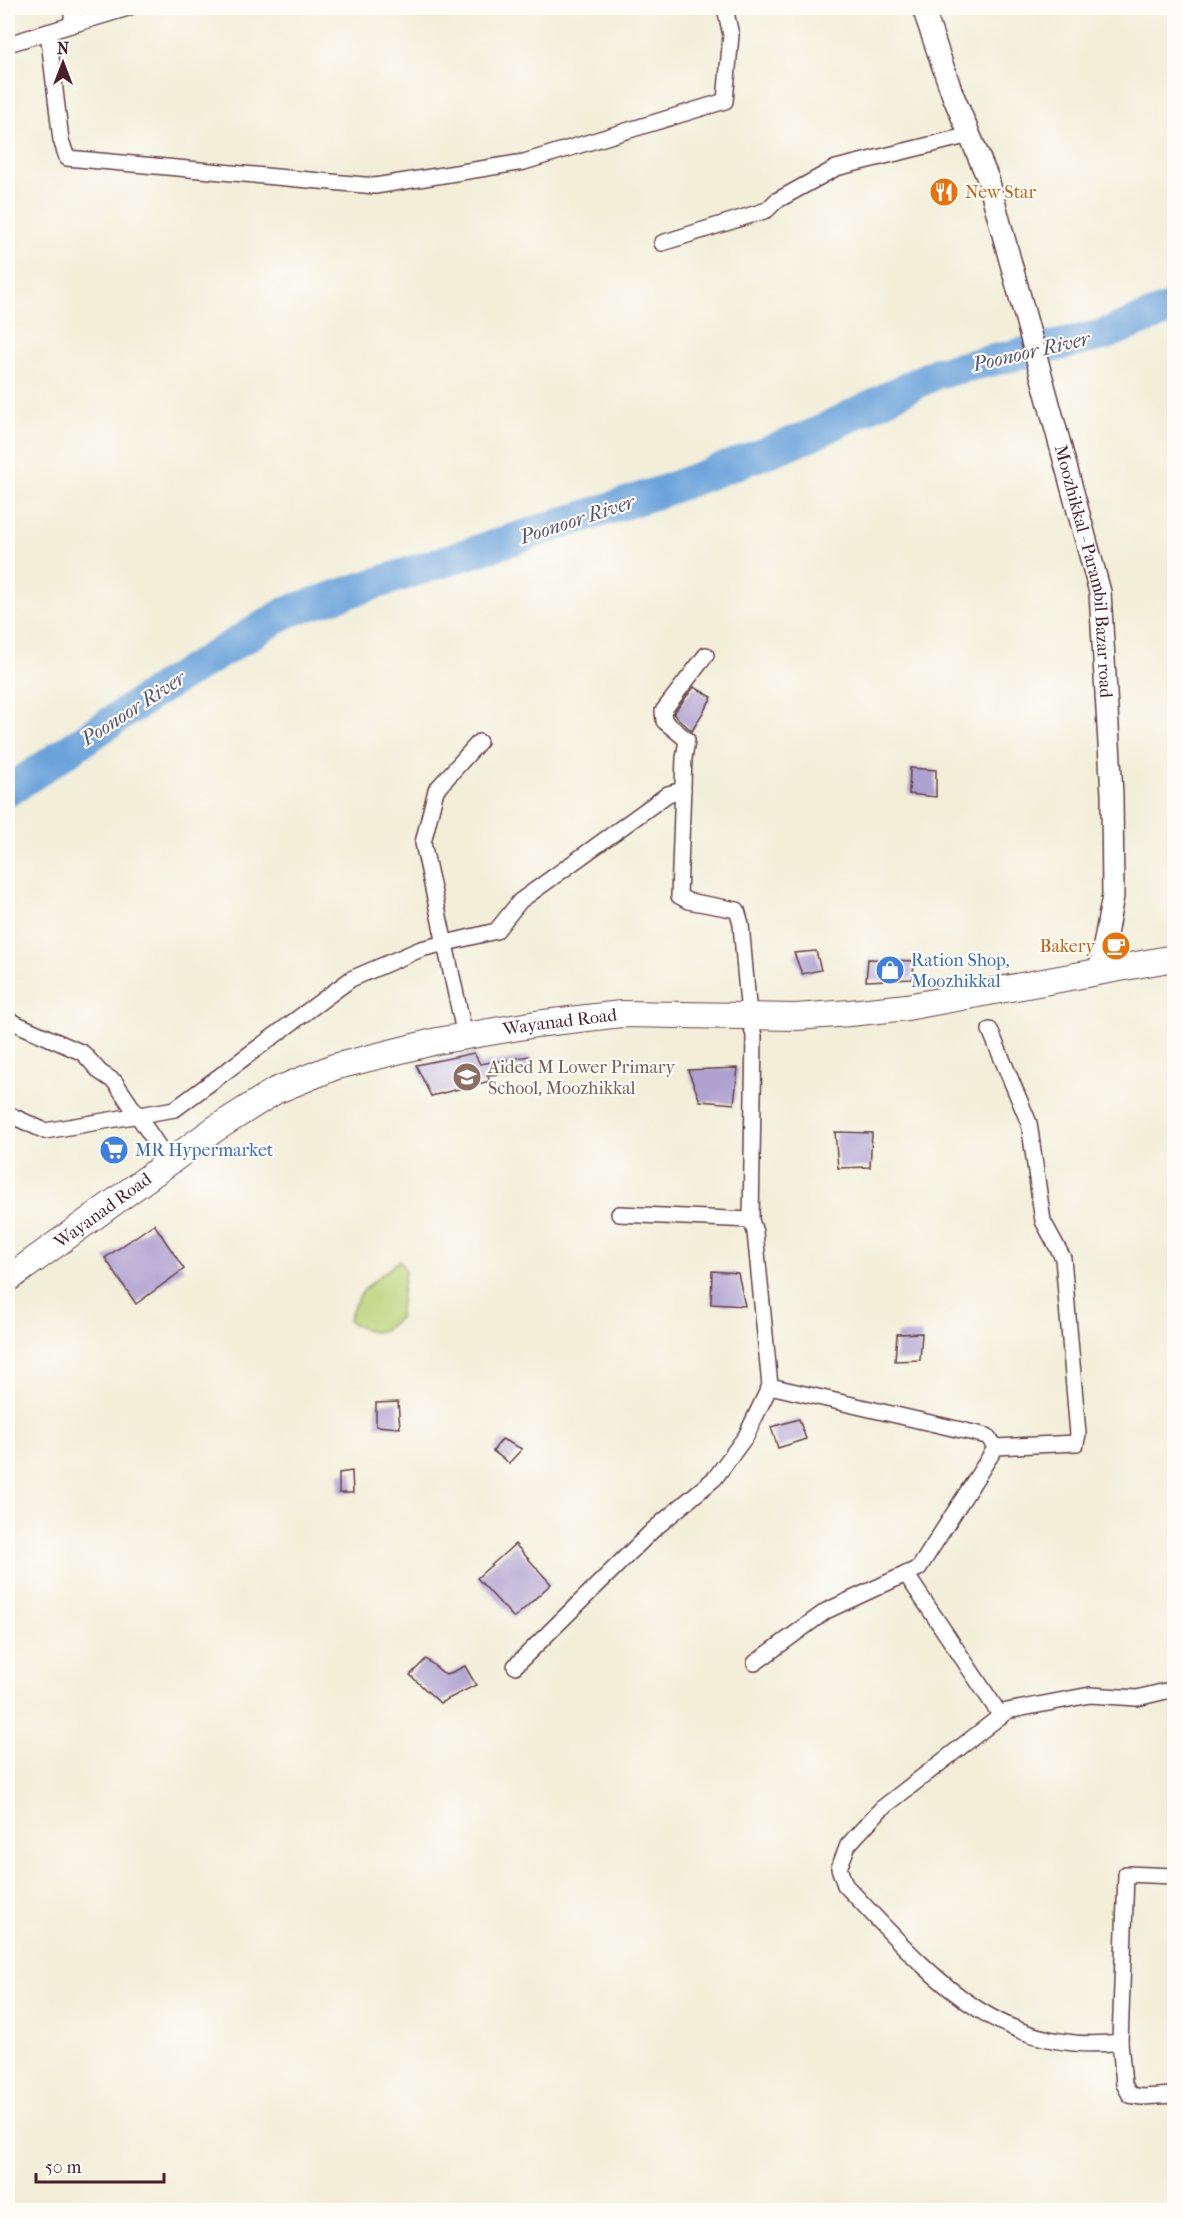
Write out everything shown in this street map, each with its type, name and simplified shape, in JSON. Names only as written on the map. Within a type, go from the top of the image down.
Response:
[{"type":"highway","name":"Wayanad Road","points":[[8,1278],[215,1129],[275,1091],[334,1067],[437,1041],[536,1024],[621,1014],[796,1017],[907,1007],[1174,958]]},
{"type":"main road","name":"Moozhikkal - Parambil Bazar road","points":[[923,8],[952,93],[988,179],[1100,592],[1112,794],[1113,896],[1099,973]]},
{"type":"street","points":[[72,8],[72,24]]},
{"type":"street","points":[[8,44],[128,8]]},
{"type":"street","points":[[48,32],[61,140],[67,158],[375,186],[524,162],[725,101],[731,35],[725,8]]},
{"type":"street","points":[[662,243],[767,210],[776,201],[836,168],[970,135]]},
{"type":"street","points":[[515,1666],[653,1530],[715,1478],[746,1436],[770,1386],[755,1232],[751,1220],[754,1036],[749,1016],[741,924],[737,910],[688,901],[679,896],[687,741],[664,722],[663,711],[706,655]]},
{"type":"street","points":[[465,1036],[423,843],[436,790],[478,742]]},
{"type":"street","points":[[8,1114],[45,1131],[175,1109],[351,979],[422,949],[496,931],[520,901],[668,794],[683,790]]},
{"type":"street","points":[[8,1020],[83,1053],[100,1072],[115,1082],[169,1162]]},
{"type":"street","points":[[990,1030],[1029,1123],[1043,1221],[1063,1258],[1078,1434],[1076,1443],[996,1447]]},
{"type":"street","points":[[619,1214],[751,1220]]},
{"type":"street","points":[[770,1386],[987,1436],[996,1447]]},
{"type":"street","points":[[755,1663],[826,1611],[919,1568],[996,1447]]},
{"type":"street","points":[[906,1574],[1001,1716]]},
{"type":"street","points":[[1120,2042],[1095,2045],[1036,2038],[985,2015],[928,1971],[845,1886],[840,1868],[848,1845],[882,1809],[1008,1711],[1090,1695],[1137,1698],[1174,1689]]},
{"type":"street","points":[[1174,1876],[1126,1874],[1120,2042],[1124,2084],[1130,2095],[1142,2097],[1174,2095]]},
{"type":"green space","points":[[400,1260],[405,1270],[399,1318],[385,1329],[375,1332],[348,1321],[362,1293]]},
{"type":"building","points":[[694,687],[712,697],[692,731],[673,714]]},
{"type":"building","points":[[910,768],[936,770],[936,797],[909,794]]},
{"type":"building","points":[[816,951],[821,970],[802,974],[794,953]]},
{"type":"building","name":"Ration Shop, Moozhikkal","points":[[868,959],[914,961],[913,979],[866,981]]},
{"type":"building","points":[[474,1053],[480,1064],[529,1056],[530,1072],[487,1075],[490,1081],[431,1096],[416,1065]]},
{"type":"building","points":[[738,1068],[734,1104],[700,1101],[688,1070]]},
{"type":"building","points":[[835,1132],[872,1133],[870,1167],[838,1168]]},
{"type":"building","points":[[154,1224],[184,1269],[136,1304],[105,1258]]},
{"type":"building","points":[[712,1271],[738,1273],[745,1306],[711,1304]]},
{"type":"building","points":[[922,1333],[920,1360],[895,1361],[897,1334]]},
{"type":"building","points":[[398,1402],[400,1428],[376,1426],[376,1403]]},
{"type":"building","points":[[799,1419],[806,1439],[778,1448],[771,1427]]},
{"type":"building","points":[[502,1439],[522,1449],[509,1463],[493,1451]]},
{"type":"building","points":[[352,1471],[353,1493],[339,1493],[339,1473]]},
{"type":"building","points":[[515,1544],[551,1584],[514,1618],[477,1578]]},
{"type":"building","points":[[426,1659],[446,1675],[465,1666],[476,1685],[440,1703],[410,1675]]},
{"type":"waterway","name":"Poonoor River","points":[[8,791],[160,689],[287,612],[663,491],[810,436],[937,373],[1103,335],[1174,307]]},
{"type":"place","name":"New Star","points":[[944,192]]},
{"type":"place","name":"Bakery","points":[[1116,946]]},
{"type":"place","name":"Ration Shop, Moozhikkal","points":[[890,970]]},
{"type":"place","name":"Aided M Lower Primary School, Moozhikkal","points":[[467,1077]]},
{"type":"place","name":"MR Hypermarket","points":[[114,1150]]}]
